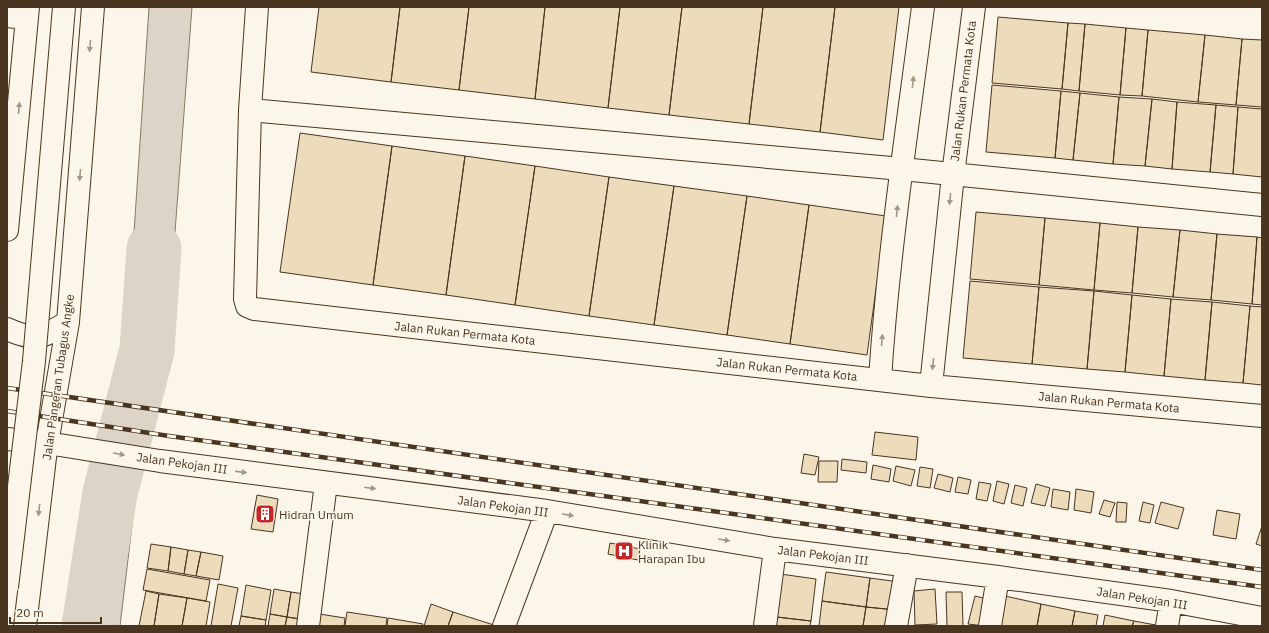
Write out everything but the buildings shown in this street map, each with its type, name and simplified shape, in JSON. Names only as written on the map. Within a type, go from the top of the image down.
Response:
[{"type":"street","name":"Jalan Pangeran Tubagus Angke","points":[[7,587],[34,361],[64,7]]},
{"type":"street","name":"Jalan Pangeran Tubagus Angke","points":[[25,626],[47,443],[68,322],[93,7]]},
{"type":"street","name":"Jalan Rukan Permata Kota","points":[[257,7],[250,110],[245,299],[247,306],[254,310],[880,379],[931,386],[1262,416]]},
{"type":"street","points":[[880,379],[882,339],[923,7]]},
{"type":"street","name":"Jalan Rukan Permata Kota","points":[[931,386],[953,175],[974,7]]},
{"type":"street","points":[[7,230],[12,129],[21,14]]},
{"type":"street","name":"Jalan Rukan Permata Kota","points":[[250,110],[902,169],[1262,205]]},
{"type":"street","points":[[7,329],[26,338],[39,337],[46,336],[68,322]]},
{"type":"street","name":"Jalan Pekojan III","points":[[7,439],[47,443],[160,461],[547,511],[775,549],[907,565],[1171,601],[1262,618]]},
{"type":"street","points":[[7,469],[29,472],[43,480]]},
{"type":"street","points":[[308,626],[326,482]]},
{"type":"street","points":[[504,626],[547,511]]},
{"type":"street","points":[[765,626],[775,549]]},
{"type":"street","points":[[896,626],[907,565]]},
{"type":"street","points":[[990,626],[998,577]]},
{"type":"street","points":[[1167,626],[1171,601]]},
{"type":"shaded area","points":[[149,7],[192,7],[168,325],[128,323]]},
{"type":"shaded area","points":[[91,475],[137,484],[120,626],[73,626],[84,551]]},
{"type":"waterway","points":[[89,626],[110,493],[147,350],[154,249]]},
{"type":"railway","points":[[7,388],[1262,570]]},
{"type":"railway","points":[[7,411],[169,436],[1262,587]]},
{"type":"place","name":"Hidran Umum","points":[[265,514]]},
{"type":"place","name":"Klinik Harapan Ibu","points":[[624,551]]}]
